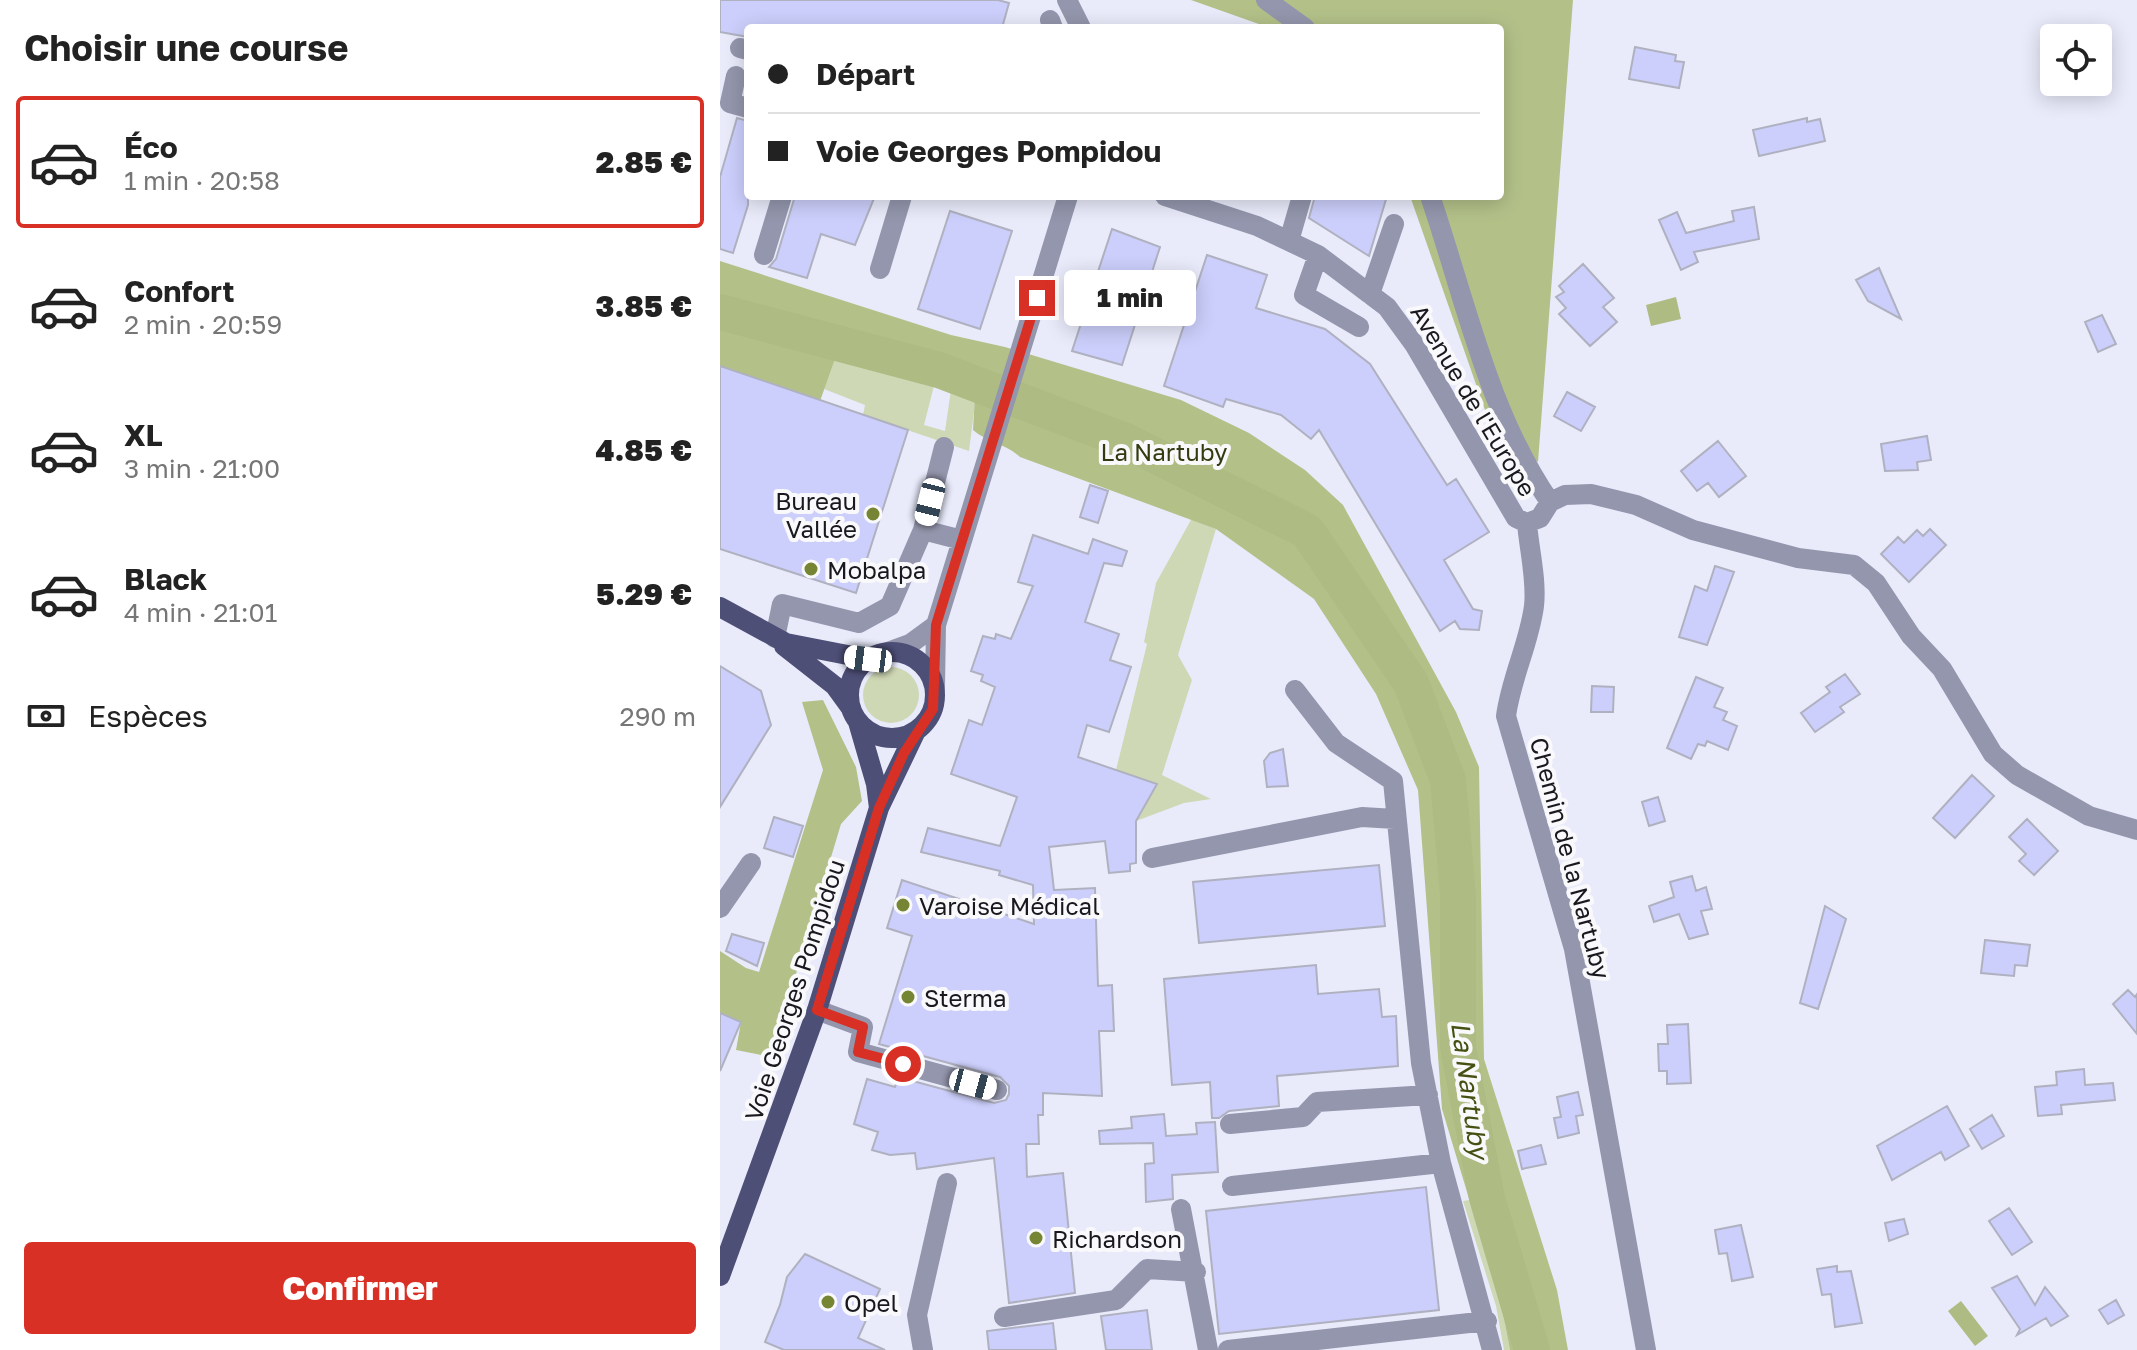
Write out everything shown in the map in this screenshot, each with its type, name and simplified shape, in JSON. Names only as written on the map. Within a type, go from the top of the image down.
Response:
[{"type":"main road","points":[[720,607],[775,638],[835,686],[869,731],[882,737],[896,738],[916,731],[931,715],[935,687],[921,663],[909,655],[888,652],[868,659],[818,651],[775,638]]},
{"type":"main road","points":[[854,715],[851,681],[868,659]]},
{"type":"main road","name":"Voie Georges Pompidou","points":[[854,715],[876,784],[879,808]]},
{"type":"main road","name":"Voie Georges Pompidou","points":[[720,1276],[737,1238],[817,1010],[879,808],[916,731]]},
{"type":"street","points":[[1067,0],[1079,24]]},
{"type":"street","points":[[1266,0],[1299,24]]},
{"type":"street","points":[[735,76],[730,103],[744,107]]},
{"type":"street","points":[[764,255],[781,200]]},
{"type":"street","points":[[880,269],[901,200]]},
{"type":"street","points":[[935,687],[936,625],[1067,200]]},
{"type":"street","name":"Avenue de l'Europe","points":[[1189,200],[1257,226],[1318,255],[1387,307],[1414,344],[1516,518],[1527,523]]},
{"type":"street","points":[[1289,241],[1301,200]]},
{"type":"street","points":[[1431,200],[1496,398],[1532,476],[1550,502]]},
{"type":"street","points":[[1370,294],[1394,224]]},
{"type":"street","points":[[1318,255],[1304,295],[1359,327]]},
{"type":"street","points":[[775,638],[782,604],[859,623],[890,606],[923,530],[944,447]]},
{"type":"street","points":[[1527,523],[1540,518],[1550,502],[1565,495],[1591,494],[1636,505],[1707,534],[1798,558],[1854,565],[1876,583],[1911,636],[1942,669],[1993,754],[2017,775],[2089,816],[2137,830]]},
{"type":"street","name":"Chemin de la Nartuby","points":[[1527,523],[1534,604],[1523,652],[1510,683],[1506,716],[1574,949],[1599,1103],[1646,1350]]},
{"type":"street","points":[[923,530],[962,540]]},
{"type":"street","points":[[888,652],[910,644],[936,625]]},
{"type":"street","points":[[1295,690],[1336,743],[1393,781],[1421,1063],[1441,1163],[1487,1321],[1492,1350]]},
{"type":"street","points":[[1152,858],[1362,817],[1395,819]]},
{"type":"street","points":[[720,908],[751,863]]},
{"type":"street","points":[[817,1010],[863,1027],[858,1052],[997,1090]]},
{"type":"street","points":[[1230,1124],[1303,1117],[1317,1102],[1428,1095]]},
{"type":"street","points":[[1232,1186],[1441,1163]]},
{"type":"street","points":[[923,1350],[917,1315],[947,1183]]},
{"type":"street","points":[[1181,1209],[1196,1272],[1208,1350]]},
{"type":"street","points":[[1004,1317],[1116,1300],[1147,1269],[1196,1272]]},
{"type":"street","points":[[1228,1350],[1487,1321]]},
{"type":"shaded area","points":[[1676,297],[1681,319],[1651,326],[1646,305]]},
{"type":"shaded area","points":[[839,348],[936,378],[924,425],[945,431],[952,383],[976,396],[969,451],[863,415],[865,405],[824,389]]},
{"type":"shaded area","points":[[1192,518],[1216,529],[1178,655],[1192,680],[1162,775],[1211,799],[1184,803],[1136,821],[1157,784],[1116,770],[1147,644],[1144,642],[1156,583]]},
{"type":"shaded area","points":[[891,667],[911,675],[919,695],[911,715],[891,723],[871,715],[863,695],[871,675]]},
{"type":"shaded area","points":[[1469,1200],[1503,1311],[1510,1350],[1504,1350],[1496,1306],[1463,1201]]},
{"type":"shaded area","points":[[1961,1301],[1988,1336],[1975,1346],[1948,1311]]},
{"type":"green space","points":[[1191,0],[1573,0],[1538,462],[1491,427],[1411,200],[1504,200],[1504,24],[1259,24]]},
{"type":"green space","name":"La Nartuby","points":[[720,261],[951,335],[1005,347],[1181,400],[1249,433],[1305,470],[1343,505],[1456,712],[1479,767],[1484,1059],[1557,1290],[1568,1350],[1510,1350],[1502,1308],[1442,1109],[1418,790],[1376,694],[1314,599],[1216,529],[1020,457],[978,434],[973,430],[975,396],[952,383],[839,348],[820,401],[720,366]]},
{"type":"green space","points":[[823,700],[856,767],[862,801],[841,824],[771,1057],[736,1050],[741,1022],[720,1013],[720,951],[746,968],[759,972],[823,770],[802,702]]},
{"type":"building","points":[[720,0],[998,0],[1009,3],[1003,24],[744,24],[744,36],[720,32]]},
{"type":"building","points":[[1635,47],[1676,55],[1675,61],[1684,62],[1679,88],[1629,79]]},
{"type":"building","points":[[737,118],[744,120],[744,200],[748,200],[748,205],[733,253],[720,249],[720,177]]},
{"type":"building","points":[[1807,118],[1807,122],[1820,119],[1825,141],[1759,156],[1753,130]]},
{"type":"building","points":[[794,200],[873,200],[855,245],[821,234],[807,278],[769,267],[776,259]]},
{"type":"building","points":[[1314,200],[1386,200],[1369,256],[1309,218]]},
{"type":"building","points":[[1754,207],[1759,239],[1694,252],[1698,262],[1681,270],[1659,220],[1677,212],[1686,233],[1734,221],[1732,211]]},
{"type":"building","points":[[950,211],[1012,231],[980,329],[918,309]]},
{"type":"building","points":[[1112,229],[1160,247],[1122,365],[1072,351]]},
{"type":"building","points":[[1207,255],[1267,275],[1256,308],[1325,329],[1370,364],[1447,485],[1456,479],[1489,532],[1444,560],[1473,609],[1482,611],[1479,630],[1460,629],[1455,621],[1440,631],[1319,430],[1311,439],[1281,415],[1226,399],[1223,407],[1164,386]]},
{"type":"building","points":[[1583,264],[1614,298],[1603,307],[1617,322],[1590,346],[1559,314],[1566,308],[1556,297],[1564,292],[1559,286]]},
{"type":"building","points":[[1879,268],[1901,319],[1868,301],[1856,280]]},
{"type":"building","points":[[2102,315],[2116,344],[2098,352],[2085,322]]},
{"type":"building","points":[[720,366],[908,430],[856,593],[720,549]]},
{"type":"building","points":[[1567,392],[1595,407],[1581,431],[1554,416]]},
{"type":"building","points":[[1927,436],[1931,460],[1917,462],[1918,470],[1885,471],[1881,444]]},
{"type":"building","points":[[1718,441],[1746,476],[1719,497],[1708,483],[1697,491],[1681,471]]},
{"type":"building","points":[[1090,485],[1108,491],[1098,523],[1080,517]]},
{"type":"building","points":[[1930,529],[1946,545],[1909,582],[1881,554],[1898,537],[1904,543],[1917,530],[1923,536]]},
{"type":"building","points":[[1033,535],[1088,554],[1093,539],[1127,551],[1122,566],[1104,563],[1085,622],[1119,634],[1110,660],[1131,667],[1109,732],[1087,725],[1078,757],[1157,784],[1136,821],[1136,863],[1130,864],[1130,871],[1109,873],[1105,841],[1049,847],[1054,890],[1095,888],[1098,986],[1112,985],[1114,1031],[1099,1031],[1102,1096],[1043,1093],[1043,1115],[1038,1115],[1039,1144],[1026,1144],[1027,1177],[1063,1173],[1075,1293],[1009,1303],[994,1158],[917,1169],[915,1153],[890,1155],[872,1150],[878,1132],[854,1124],[867,1079],[895,1087],[898,1077],[994,1103],[1006,1100],[1009,1094],[1009,1086],[1000,1077],[879,1044],[912,936],[887,928],[902,880],[1034,924],[1033,885],[999,875],[1000,871],[921,852],[928,828],[1000,846],[1017,797],[951,774],[969,720],[982,725],[995,687],[981,681],[983,675],[971,671],[983,636],[995,639],[996,634],[1011,639],[1033,586],[1018,582]]},
{"type":"building","points":[[1715,566],[1734,572],[1707,645],[1679,637],[1695,586],[1707,591]]},
{"type":"building","points":[[720,666],[761,691],[771,725],[720,807]]},
{"type":"building","points":[[1845,674],[1860,694],[1840,707],[1844,712],[1815,732],[1801,713],[1830,692],[1826,687]]},
{"type":"building","points":[[1696,677],[1723,688],[1714,707],[1727,712],[1723,720],[1737,726],[1728,750],[1707,741],[1705,746],[1698,744],[1691,759],[1667,748]]},
{"type":"building","points":[[1592,686],[1614,687],[1613,712],[1591,712]]},
{"type":"building","points":[[1283,749],[1288,786],[1267,787],[1264,761],[1270,753]]},
{"type":"building","points":[[1972,775],[1994,796],[1955,838],[1933,818]]},
{"type":"building","points":[[1658,797],[1665,821],[1649,826],[1642,802]]},
{"type":"building","points":[[774,817],[803,826],[793,857],[764,848]]},
{"type":"building","points":[[2027,819],[2058,851],[2034,875],[2019,861],[2026,854],[2009,837]]},
{"type":"building","points":[[1379,865],[1385,926],[1199,943],[1193,882]]},
{"type":"building","points":[[1692,876],[1696,891],[1706,887],[1712,909],[1701,911],[1708,934],[1689,939],[1679,914],[1654,922],[1649,906],[1674,897],[1670,882]]},
{"type":"building","points":[[1825,906],[1846,919],[1818,1009],[1800,1003]]},
{"type":"building","points":[[732,934],[764,943],[757,966],[726,951]]},
{"type":"building","points":[[1985,940],[2030,945],[2027,966],[2015,965],[2014,976],[1981,973]]},
{"type":"building","points":[[1316,965],[1318,994],[1379,989],[1382,1017],[1396,1016],[1398,1066],[1277,1076],[1279,1106],[1229,1111],[1219,1118],[1212,1118],[1210,1082],[1172,1085],[1164,979]]},
{"type":"building","points":[[2128,990],[2135,997],[2137,994],[2137,1034],[2113,1004]]},
{"type":"building","points":[[720,1013],[741,1022],[720,1071]]},
{"type":"building","points":[[1688,1024],[1691,1083],[1667,1084],[1667,1071],[1659,1071],[1658,1044],[1668,1044],[1667,1025]]},
{"type":"building","points":[[2084,1069],[2085,1085],[2113,1083],[2115,1100],[2061,1105],[2062,1114],[2038,1116],[2035,1087],[2057,1085],[2056,1072]]},
{"type":"building","points":[[1578,1092],[1583,1115],[1576,1116],[1579,1133],[1558,1138],[1554,1118],[1561,1117],[1557,1097]]},
{"type":"building","points":[[1947,1106],[1969,1146],[1945,1160],[1941,1152],[1892,1180],[1877,1146]]},
{"type":"building","points":[[1164,1114],[1166,1136],[1197,1134],[1196,1123],[1215,1122],[1218,1172],[1172,1175],[1173,1199],[1146,1202],[1145,1164],[1154,1163],[1153,1143],[1100,1144],[1099,1131],[1132,1128],[1131,1117]]},
{"type":"building","points":[[1992,1115],[2004,1136],[1982,1149],[1970,1129]]},
{"type":"building","points":[[1541,1145],[1546,1164],[1522,1169],[1518,1151]]},
{"type":"building","points":[[1426,1187],[1439,1310],[1219,1334],[1206,1211]]},
{"type":"building","points":[[2009,1208],[2032,1242],[2012,1255],[1989,1221]]},
{"type":"building","points":[[1904,1219],[1908,1234],[1889,1241],[1885,1223]]},
{"type":"building","points":[[1741,1225],[1753,1277],[1732,1281],[1727,1253],[1719,1254],[1715,1230]]},
{"type":"building","name":"Opel","points":[[805,1254],[880,1289],[858,1338],[885,1350],[784,1350],[765,1342],[787,1277]]},
{"type":"building","points":[[1837,1266],[1837,1272],[1851,1271],[1862,1323],[1835,1327],[1831,1294],[1822,1295],[1817,1269]]},
{"type":"building","points":[[2017,1276],[2035,1305],[2045,1287],[2068,1316],[2051,1326],[2046,1318],[2017,1335],[2020,1329],[1992,1288]]},
{"type":"building","points":[[2116,1300],[2124,1315],[2108,1324],[2099,1310]]},
{"type":"building","points":[[1147,1310],[1152,1350],[1106,1350],[1101,1316]]},
{"type":"building","points":[[1053,1323],[1056,1350],[989,1350],[987,1331]]},
{"type":"waterway","name":"La Nartuby","points":[[720,312],[939,370],[1126,441],[1307,531],[1411,683],[1448,780],[1458,895],[1458,1048],[1487,1198],[1532,1350]]},
{"type":"place","name":"Bureau Vallée","points":[[873,514]]},
{"type":"place","name":"Mobalpa","points":[[811,569]]},
{"type":"place","name":"Varoise Médical","points":[[903,905]]},
{"type":"place","name":"Sterma","points":[[908,997]]},
{"type":"place","name":"Richardson","points":[[1036,1238]]},
{"type":"place","name":"Opel","points":[[828,1302]]},
{"type":"route","points":[[903,1064],[858,1052],[863,1027],[817,1010],[879,808],[904,753],[933,709],[932,654],[936,625],[1037,298]]}]
